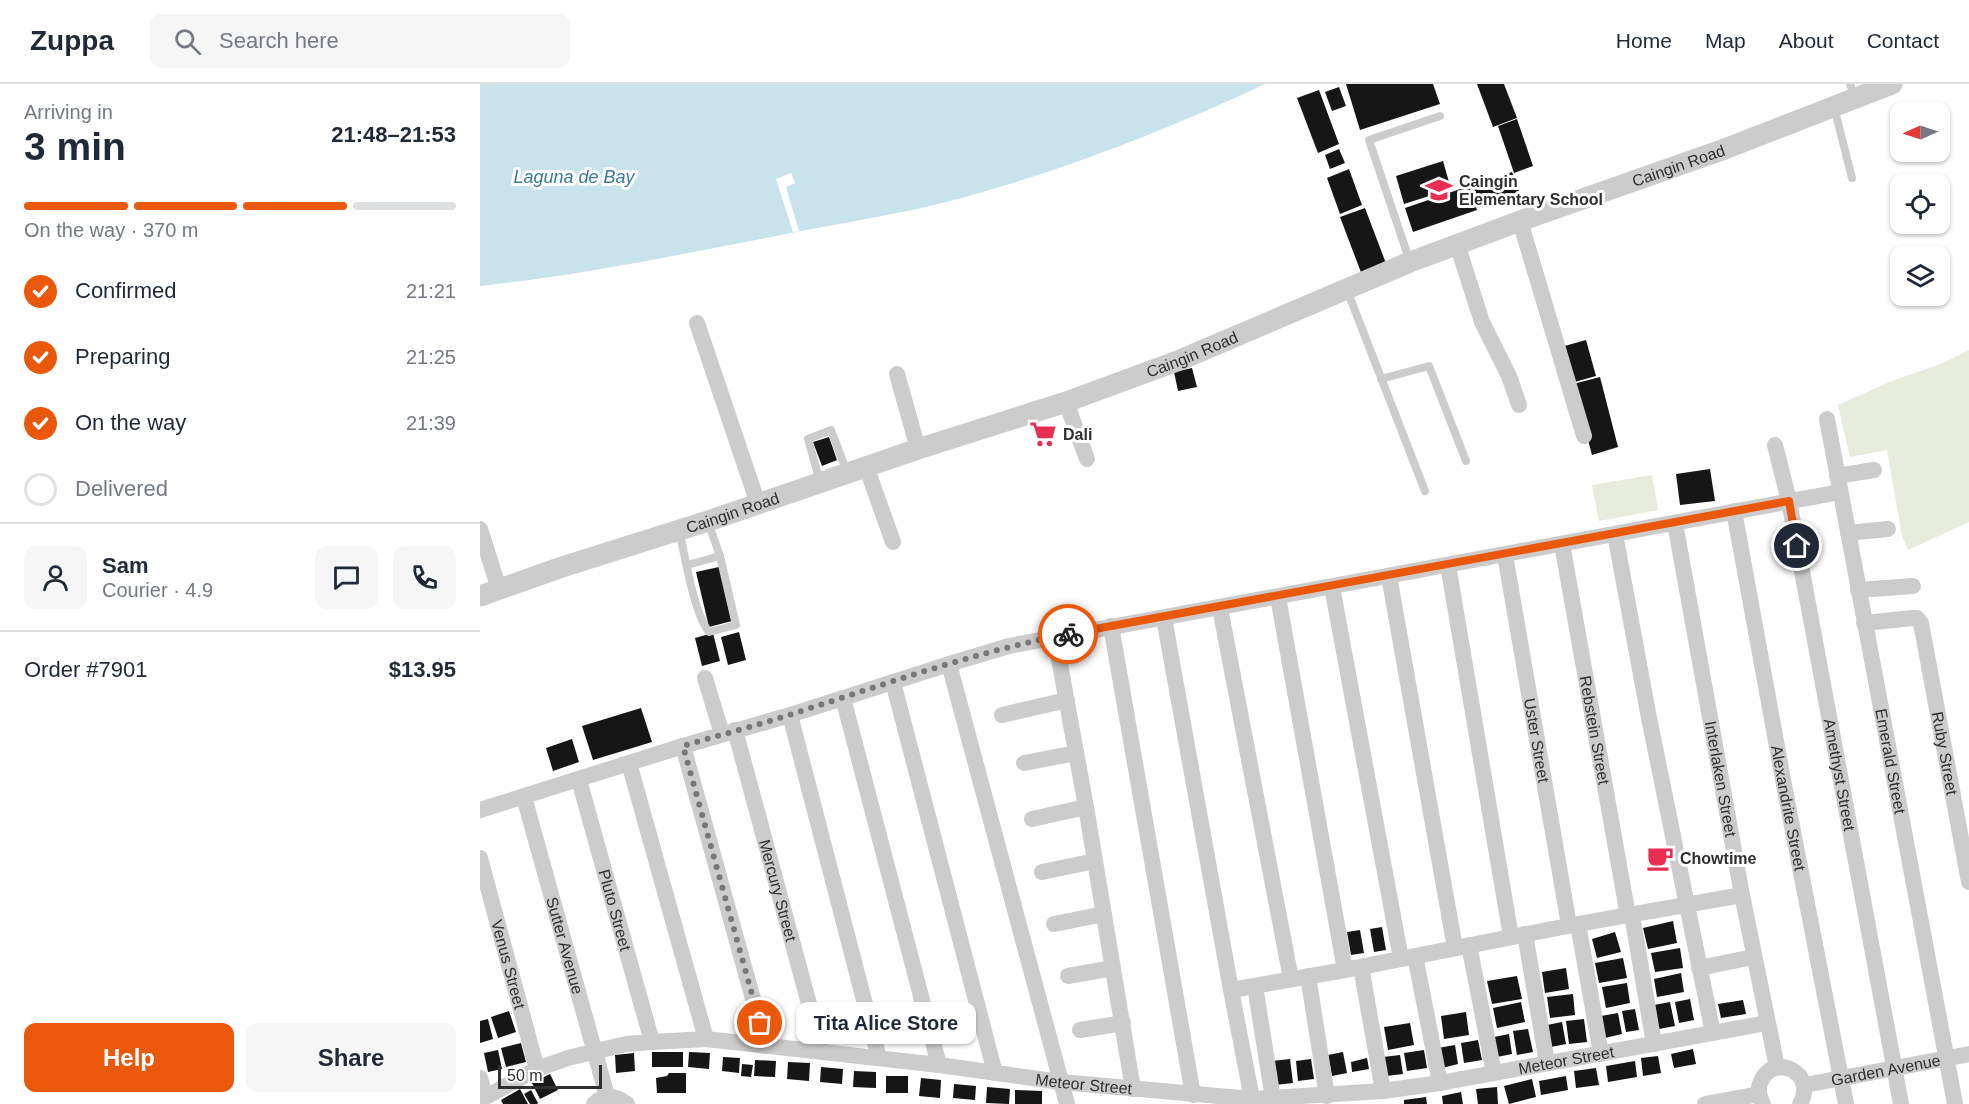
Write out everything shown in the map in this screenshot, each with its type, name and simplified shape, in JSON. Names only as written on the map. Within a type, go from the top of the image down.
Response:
[{"type":"street","name":"Caingin Road","points":[[489,593],[918,449],[1066,402],[1180,360],[1410,262],[1520,220],[1722,150],[1834,107],[1852,91],[1892,84]]},
{"type":"street","points":[[1520,220],[1584,436]]},
{"type":"street","points":[[1457,244],[1482,322],[1509,376],[1519,405]]},
{"type":"street","points":[[697,323],[758,504]]},
{"type":"street","points":[[897,374],[918,449]]},
{"type":"street","points":[[1066,402],[1087,459]]},
{"type":"street","name":"Emerald Street","points":[[1827,419],[1955,1104]]},
{"type":"street","name":"Amethyst Street","points":[[1775,445],[1789,501],[1901,1104]]},
{"type":"street","points":[[857,470],[893,542]]},
{"type":"street","points":[[480,810],[1010,646],[1789,501],[1874,470]]},
{"type":"street","name":"Alexandrite Street","points":[[1734,511],[1846,1104]]},
{"type":"street","name":"Interlaken Street","points":[[1675,523],[1742,895],[1777,1067]]},
{"type":"street","points":[[480,529],[489,593]]},
{"type":"street","points":[[1848,533],[1888,529]]},
{"type":"street","points":[[1615,534],[1686,905],[1713,1033]]},
{"type":"street","name":"Rebstein Street","points":[[1562,544],[1654,1044]]},
{"type":"street","name":"Uster Street","points":[[1505,555],[1573,924],[1601,1054]]},
{"type":"street","points":[[1448,565],[1518,935],[1547,1063]]},
{"type":"street","points":[[1389,576],[1462,946],[1494,1073]]},
{"type":"street","points":[[1332,586],[1408,957],[1440,1083]]},
{"type":"street","points":[[1858,590],[1913,586]]},
{"type":"street","points":[[1278,597],[1353,968],[1383,1091]]},
{"type":"street","points":[[1220,608],[1299,978],[1327,1096]]},
{"type":"street","points":[[1164,618],[1252,1099]]},
{"type":"street","name":"Ruby Street","points":[[1864,624],[1913,618],[1917,618],[1921,623],[1969,882]]},
{"type":"street","points":[[1111,626],[1193,1095]]},
{"type":"street","points":[[1055,637],[1077,753],[1133,1089]]},
{"type":"street","points":[[949,664],[1067,1104]]},
{"type":"street","name":"Mercury Street","points":[[705,678],[728,732],[822,1052]]},
{"type":"street","points":[[893,682],[995,1073]]},
{"type":"street","points":[[843,698],[939,1065]]},
{"type":"street","points":[[1002,715],[1067,700]]},
{"type":"street","points":[[790,715],[879,1058]]},
{"type":"street","points":[[683,746],[766,1046]]},
{"type":"street","points":[[1024,764],[1077,753]]},
{"type":"street","points":[[629,763],[706,1040]]},
{"type":"street","name":"Pluto Street","points":[[579,780],[652,1042]]},
{"type":"street","name":"Sutter Avenue","points":[[524,797],[595,1051],[600,1100]]},
{"type":"street","points":[[1032,819],[1086,807]]},
{"type":"street","name":"Venus Street","points":[[480,858],[537,1069]]},
{"type":"street","points":[[1042,872],[1095,861]]},
{"type":"street","points":[[1231,990],[1573,924],[1742,895]]},
{"type":"street","points":[[1054,924],[1104,914]]},
{"type":"street","points":[[1699,968],[1754,957]]},
{"type":"street","points":[[1068,976],[1113,968]]},
{"type":"street","points":[[1255,986],[1273,1099]]},
{"type":"street","points":[[1080,1030],[1123,1023]]},
{"type":"street","name":"Meteor Street","points":[[482,1098],[537,1069],[595,1051],[626,1044],[706,1040],[939,1065],[1061,1082],[1193,1095],[1252,1099],[1327,1096],[1440,1083],[1767,1023]]},
{"type":"street","name":"Garden Avenue","points":[[1804,1085],[1969,1054]]},
{"type":"street","points":[[1705,1104],[1761,1099],[1759,1085],[1762,1077],[1777,1067],[1784,1067],[1797,1073],[1804,1085],[1805,1094],[1800,1104]]},
{"type":"street","points":[[480,1078],[482,1098]]},
{"type":"street","points":[[600,1100],[615,1096],[627,1104]]},
{"type":"lane","points":[[1834,107],[1852,178]]},
{"type":"lane","points":[[1410,262],[1369,140],[1440,116]]},
{"type":"lane","points":[[1347,290],[1425,491]]},
{"type":"lane","points":[[1381,379],[1429,366],[1466,461]]},
{"type":"lane","points":[[820,482],[808,439],[831,430],[857,470]]},
{"type":"lane","points":[[680,530],[701,623],[709,632],[736,625],[720,556],[708,521]]},
{"type":"lane","points":[[687,565],[720,556]]},
{"type":"green space","points":[[1969,350],[1969,522],[1908,550],[1902,536],[1887,450],[1850,457],[1838,405],[1892,381],[1943,363]]},
{"type":"green space","points":[[1652,475],[1658,510],[1599,521],[1592,485]]},
{"type":"water","name":"Laguna de Bay","points":[[480,84],[1265,84],[1181,122],[1094,156],[962,198],[898,213],[656,259],[480,286]]},
{"type":"pier","points":[[791,173],[795,183],[786,187],[799,231],[793,232],[776,179]]},
{"type":"building","points":[[1346,84],[1433,84],[1440,104],[1360,130]]},
{"type":"building","points":[[1477,84],[1504,84],[1517,118],[1493,127]]},
{"type":"building","points":[[1339,87],[1346,106],[1332,111],[1325,92]]},
{"type":"building","points":[[1319,90],[1339,144],[1318,153],[1297,98]]},
{"type":"building","points":[[1517,119],[1533,166],[1514,173],[1498,126]]},
{"type":"building","points":[[1339,149],[1345,163],[1330,169],[1325,155]]},
{"type":"building","points":[[1443,161],[1451,189],[1404,204],[1396,176]]},
{"type":"building","points":[[1349,169],[1362,205],[1340,214],[1327,178]]},
{"type":"building","points":[[1512,172],[1520,194],[1478,208],[1471,186]]},
{"type":"building","points":[[1469,186],[1477,210],[1413,232],[1405,208]]},
{"type":"building","points":[[1365,208],[1387,266],[1362,275],[1340,217]]},
{"type":"building","points":[[1586,340],[1596,376],[1571,383],[1561,347]]},
{"type":"building","points":[[1192,368],[1197,387],[1178,391],[1174,372]]},
{"type":"building","points":[[1600,377],[1618,447],[1592,455],[1573,384]]},
{"type":"building","points":[[829,437],[837,460],[822,466],[813,442]]},
{"type":"building","points":[[1710,469],[1715,501],[1680,505],[1676,474]]},
{"type":"building","points":[[719,567],[732,621],[709,627],[696,572]]},
{"type":"building","points":[[739,632],[746,660],[728,665],[721,637]]},
{"type":"building","points":[[713,633],[720,661],[702,666],[695,638]]},
{"type":"building","points":[[641,708],[652,742],[593,760],[582,726]]},
{"type":"building","points":[[572,739],[579,762],[553,771],[546,748]]},
{"type":"building","points":[[1673,921],[1677,943],[1648,949],[1643,928]]},
{"type":"building","points":[[1382,927],[1386,950],[1374,952],[1370,929]]},
{"type":"building","points":[[1360,930],[1364,953],[1351,955],[1347,932]]},
{"type":"building","points":[[1615,932],[1621,952],[1597,958],[1592,939]]},
{"type":"building","points":[[1680,948],[1683,968],[1655,972],[1651,953]]},
{"type":"building","points":[[1623,958],[1627,978],[1599,983],[1595,963]]},
{"type":"building","points":[[1566,968],[1569,989],[1545,993],[1542,972]]},
{"type":"building","points":[[1681,973],[1684,992],[1657,997],[1654,979]]},
{"type":"building","points":[[1517,976],[1522,999],[1492,1004],[1487,981]]},
{"type":"building","points":[[1627,983],[1630,1003],[1606,1008],[1602,987]]},
{"type":"building","points":[[1573,994],[1575,1015],[1550,1018],[1547,997]]},
{"type":"building","points":[[1690,999],[1694,1020],[1679,1023],[1675,1002]]},
{"type":"building","points":[[1743,1000],[1746,1014],[1721,1018],[1718,1004]]},
{"type":"building","points":[[1521,1002],[1525,1022],[1497,1028],[1493,1008]]},
{"type":"building","points":[[1670,1002],[1675,1026],[1659,1029],[1654,1005]]},
{"type":"building","points":[[1635,1009],[1639,1030],[1626,1032],[1622,1011]]},
{"type":"building","points":[[509,1011],[516,1032],[498,1038],[491,1017]]},
{"type":"building","points":[[1466,1012],[1469,1035],[1444,1039],[1441,1016]]},
{"type":"building","points":[[1618,1013],[1622,1034],[1605,1038],[1601,1016]]},
{"type":"building","points":[[853,1015],[859,1035],[834,1042],[828,1022]]},
{"type":"building","points":[[488,1019],[493,1039],[480,1043],[480,1021]]},
{"type":"building","points":[[1584,1019],[1587,1042],[1569,1044],[1566,1021]]},
{"type":"building","points":[[1562,1022],[1566,1044],[1551,1047],[1547,1025]]},
{"type":"building","points":[[1410,1023],[1414,1045],[1388,1050],[1384,1027]]},
{"type":"building","points":[[1528,1029],[1533,1052],[1517,1055],[1513,1031]]},
{"type":"building","points":[[1509,1034],[1512,1054],[1497,1057],[1494,1037]]},
{"type":"building","points":[[1478,1040],[1482,1060],[1464,1063],[1461,1043]]},
{"type":"building","points":[[521,1043],[526,1062],[506,1067],[501,1048]]},
{"type":"building","points":[[1455,1045],[1458,1064],[1442,1068],[1438,1048]]},
{"type":"building","points":[[1693,1049],[1696,1064],[1674,1068],[1671,1054]]},
{"type":"building","points":[[498,1050],[502,1069],[488,1072],[484,1053]]},
{"type":"building","points":[[1424,1050],[1427,1068],[1407,1071],[1404,1053]]},
{"type":"building","points":[[652,1052],[683,1052],[683,1067],[652,1067]]},
{"type":"building","points":[[689,1052],[710,1053],[709,1069],[688,1067]]},
{"type":"building","points":[[1343,1052],[1347,1073],[1332,1076],[1328,1055]]},
{"type":"building","points":[[634,1053],[635,1071],[616,1073],[615,1055]]},
{"type":"building","points":[[1400,1055],[1403,1074],[1386,1076],[1383,1057]]},
{"type":"building","points":[[1658,1056],[1661,1073],[1643,1076],[1641,1058]]},
{"type":"building","points":[[723,1057],[740,1058],[739,1073],[722,1071]]},
{"type":"building","points":[[1367,1058],[1369,1069],[1352,1072],[1351,1062]]},
{"type":"building","points":[[1290,1059],[1293,1083],[1275,1085],[1272,1061]]},
{"type":"building","points":[[1311,1059],[1314,1079],[1298,1081],[1296,1061]]},
{"type":"building","points":[[755,1060],[776,1061],[775,1077],[754,1076]]},
{"type":"building","points":[[1635,1061],[1637,1077],[1608,1082],[1606,1066]]},
{"type":"building","points":[[788,1062],[810,1063],[809,1081],[787,1079]]},
{"type":"building","points":[[742,1064],[753,1065],[751,1077],[741,1076]]},
{"type":"building","points":[[821,1067],[843,1069],[842,1084],[820,1082]]},
{"type":"building","points":[[1596,1068],[1599,1085],[1576,1088],[1574,1071]]},
{"type":"building","points":[[854,1071],[876,1072],[876,1088],[853,1087]]},
{"type":"building","points":[[669,1073],[686,1073],[686,1093],[657,1093],[656,1078],[667,1076]]},
{"type":"building","points":[[550,1074],[558,1090],[540,1099],[532,1083]]},
{"type":"building","points":[[886,1076],[908,1076],[908,1093],[886,1093]]},
{"type":"building","points":[[1566,1076],[1568,1090],[1541,1095],[1539,1081]]},
{"type":"building","points":[[921,1078],[941,1080],[940,1098],[919,1096]]},
{"type":"building","points":[[1532,1079],[1536,1097],[1509,1104],[1504,1086]]},
{"type":"building","points":[[954,1084],[976,1086],[975,1100],[953,1098]]},
{"type":"building","points":[[987,1087],[1010,1089],[1009,1104],[986,1103]]},
{"type":"building","points":[[1497,1087],[1498,1104],[1478,1104],[1476,1089]]},
{"type":"building","points":[[520,1089],[528,1104],[503,1104],[501,1100]]},
{"type":"building","points":[[531,1090],[537,1104],[530,1104],[524,1094]]},
{"type":"building","points":[[1015,1090],[1042,1091],[1042,1104],[1015,1104]]},
{"type":"building","points":[[1461,1092],[1463,1104],[1443,1104],[1442,1096]]},
{"type":"building","points":[[1426,1097],[1427,1104],[1404,1104],[1404,1100]]},
{"type":"way so far","points":[[760,1023],[683,746],[1010,646],[1068,634]]},
{"type":"place","name":"Caingin Elementary School","points":[[1439,190]]},
{"type":"place","name":"Dali","points":[[1043,434]]},
{"type":"place","name":"Chowtime","points":[[1660,858]]},
{"type":"place","name":"Tita Alice Store","points":[[760,1023]]},
{"type":"route","points":[[1068,634],[1789,501],[1797,546]]}]
